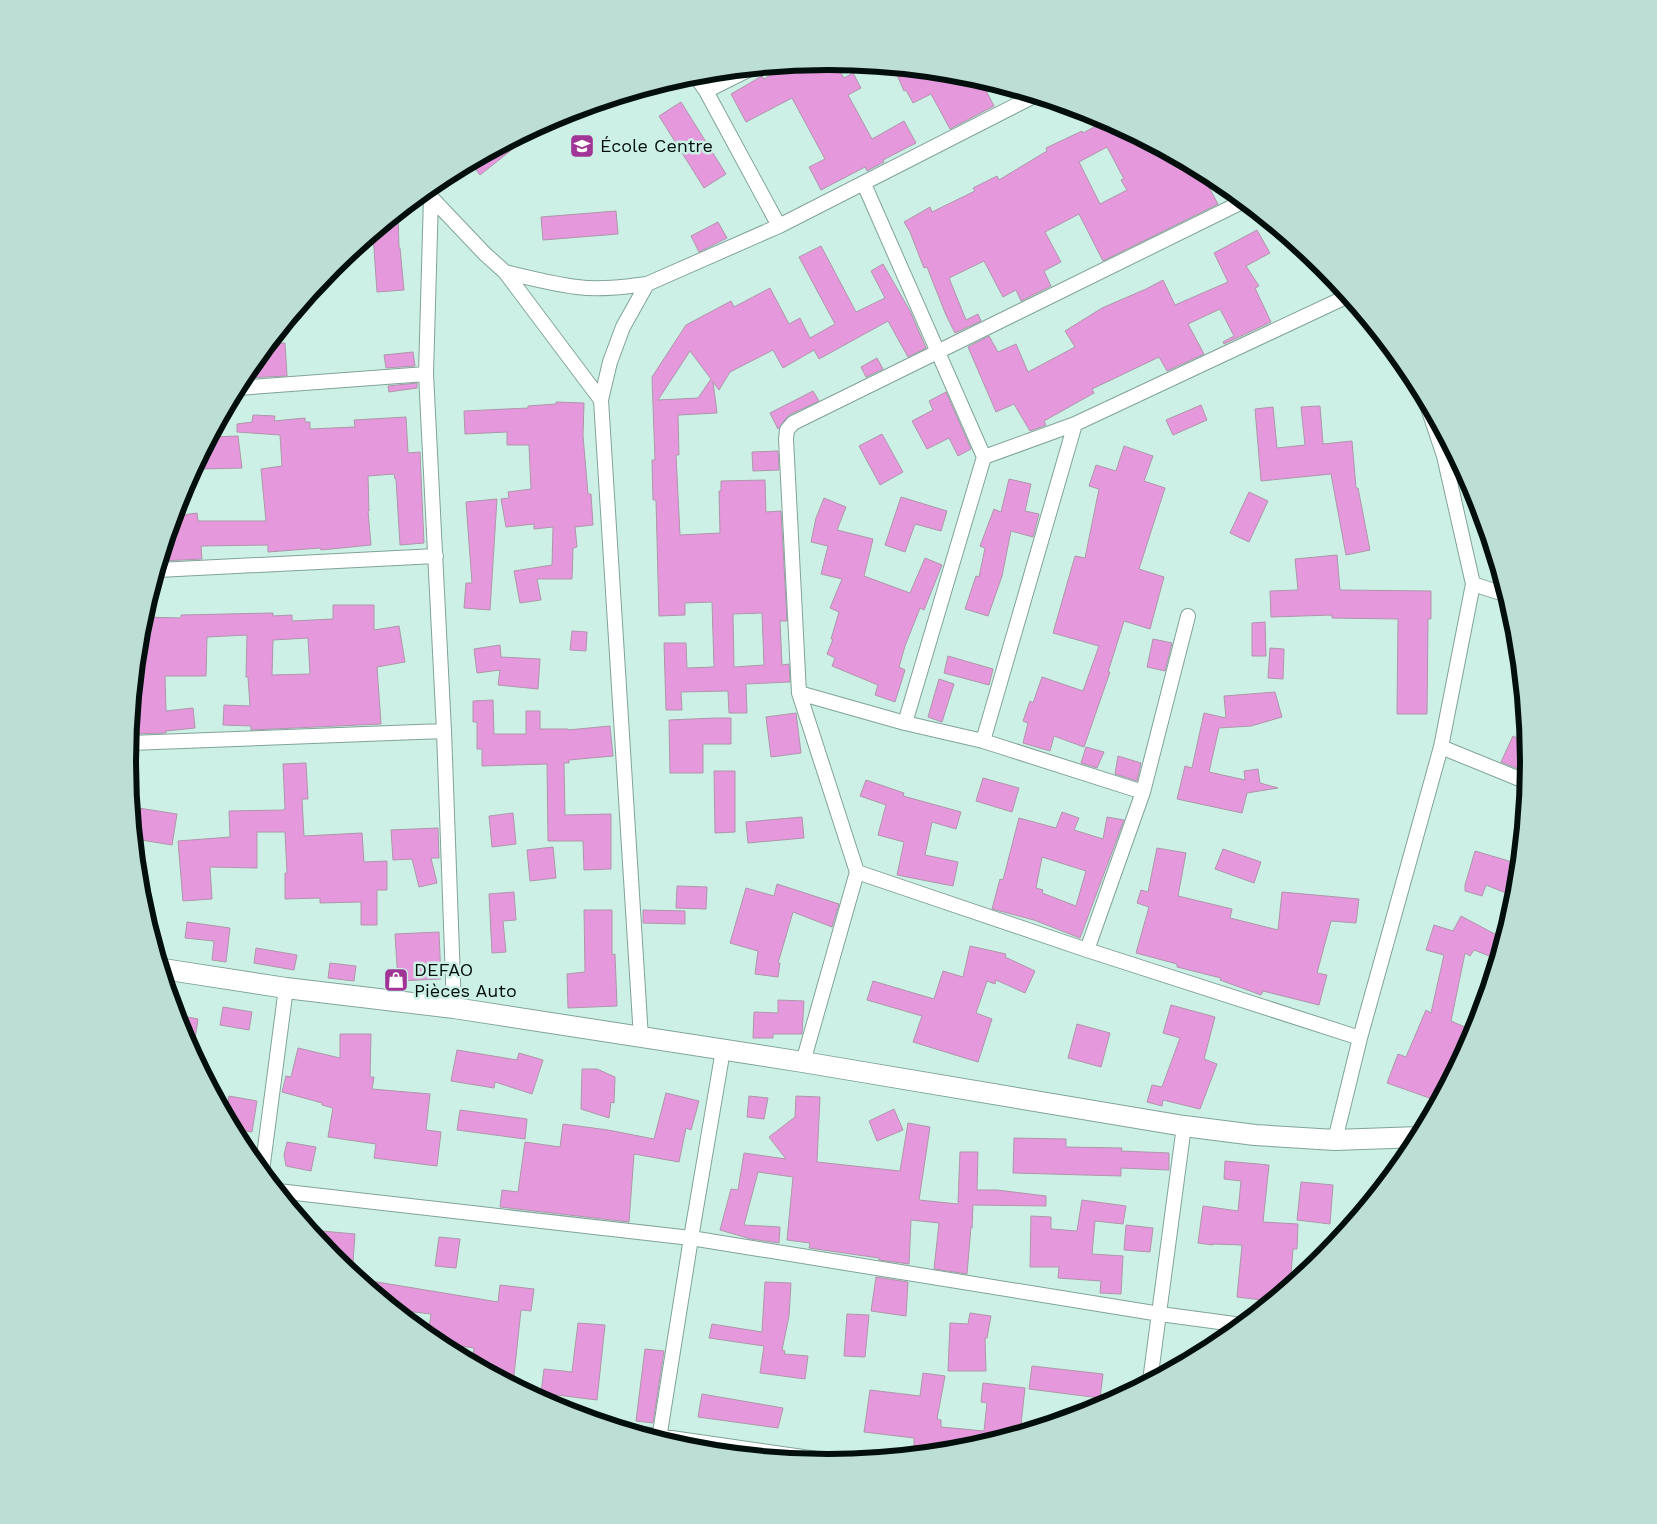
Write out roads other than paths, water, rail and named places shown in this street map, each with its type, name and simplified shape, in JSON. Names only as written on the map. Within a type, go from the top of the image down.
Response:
[{"type":"street","points":[[706,91],[735,76]]},
{"type":"street","points":[[700,82],[779,226]]},
{"type":"street","points":[[505,272],[579,288],[614,288],[647,284],[779,226],[1027,100]]},
{"type":"street","points":[[864,184],[984,458],[904,723]]},
{"type":"street","points":[[430,197],[484,254],[505,272],[602,400]]},
{"type":"street","points":[[428,198],[426,374],[444,731],[454,1008]]},
{"type":"street","points":[[803,1062],[857,872],[799,693],[786,430],[793,423],[1237,204]]},
{"type":"street","points":[[641,1038],[602,400],[610,362],[623,327],[647,284]]},
{"type":"street","points":[[984,458],[1075,424],[1342,299]]},
{"type":"street","points":[[247,387],[426,374]]},
{"type":"street","points":[[983,741],[1075,424]]},
{"type":"street","points":[[1335,1140],[1360,1038],[1441,747],[1473,584],[1444,456],[1437,433]]},
{"type":"street","points":[[164,570],[436,556]]},
{"type":"street","points":[[1473,584],[1499,593]]},
{"type":"street","points":[[1087,950],[1143,792],[1188,616]]},
{"type":"street","points":[[799,693],[904,723],[983,741],[1143,792]]},
{"type":"street","points":[[137,743],[444,731]]},
{"type":"street","points":[[1441,747],[1520,779]]},
{"type":"street","points":[[857,872],[1087,950],[1360,1038]]},
{"type":"street","points":[[169,970],[286,988],[454,1008],[803,1062],[1184,1126],[1255,1135],[1335,1140],[1410,1136]]},
{"type":"street","points":[[263,1161],[286,988]]},
{"type":"street","points":[[660,1433],[723,1050]]},
{"type":"street","points":[[1151,1374],[1184,1126]]},
{"type":"street","points":[[286,1192],[691,1238],[1160,1314],[1232,1324]]},
{"type":"place","name":"École Centre","points":[[582,146]]},
{"type":"place","name":"DEFAO Pièces Auto","points":[[396,980]]}]
